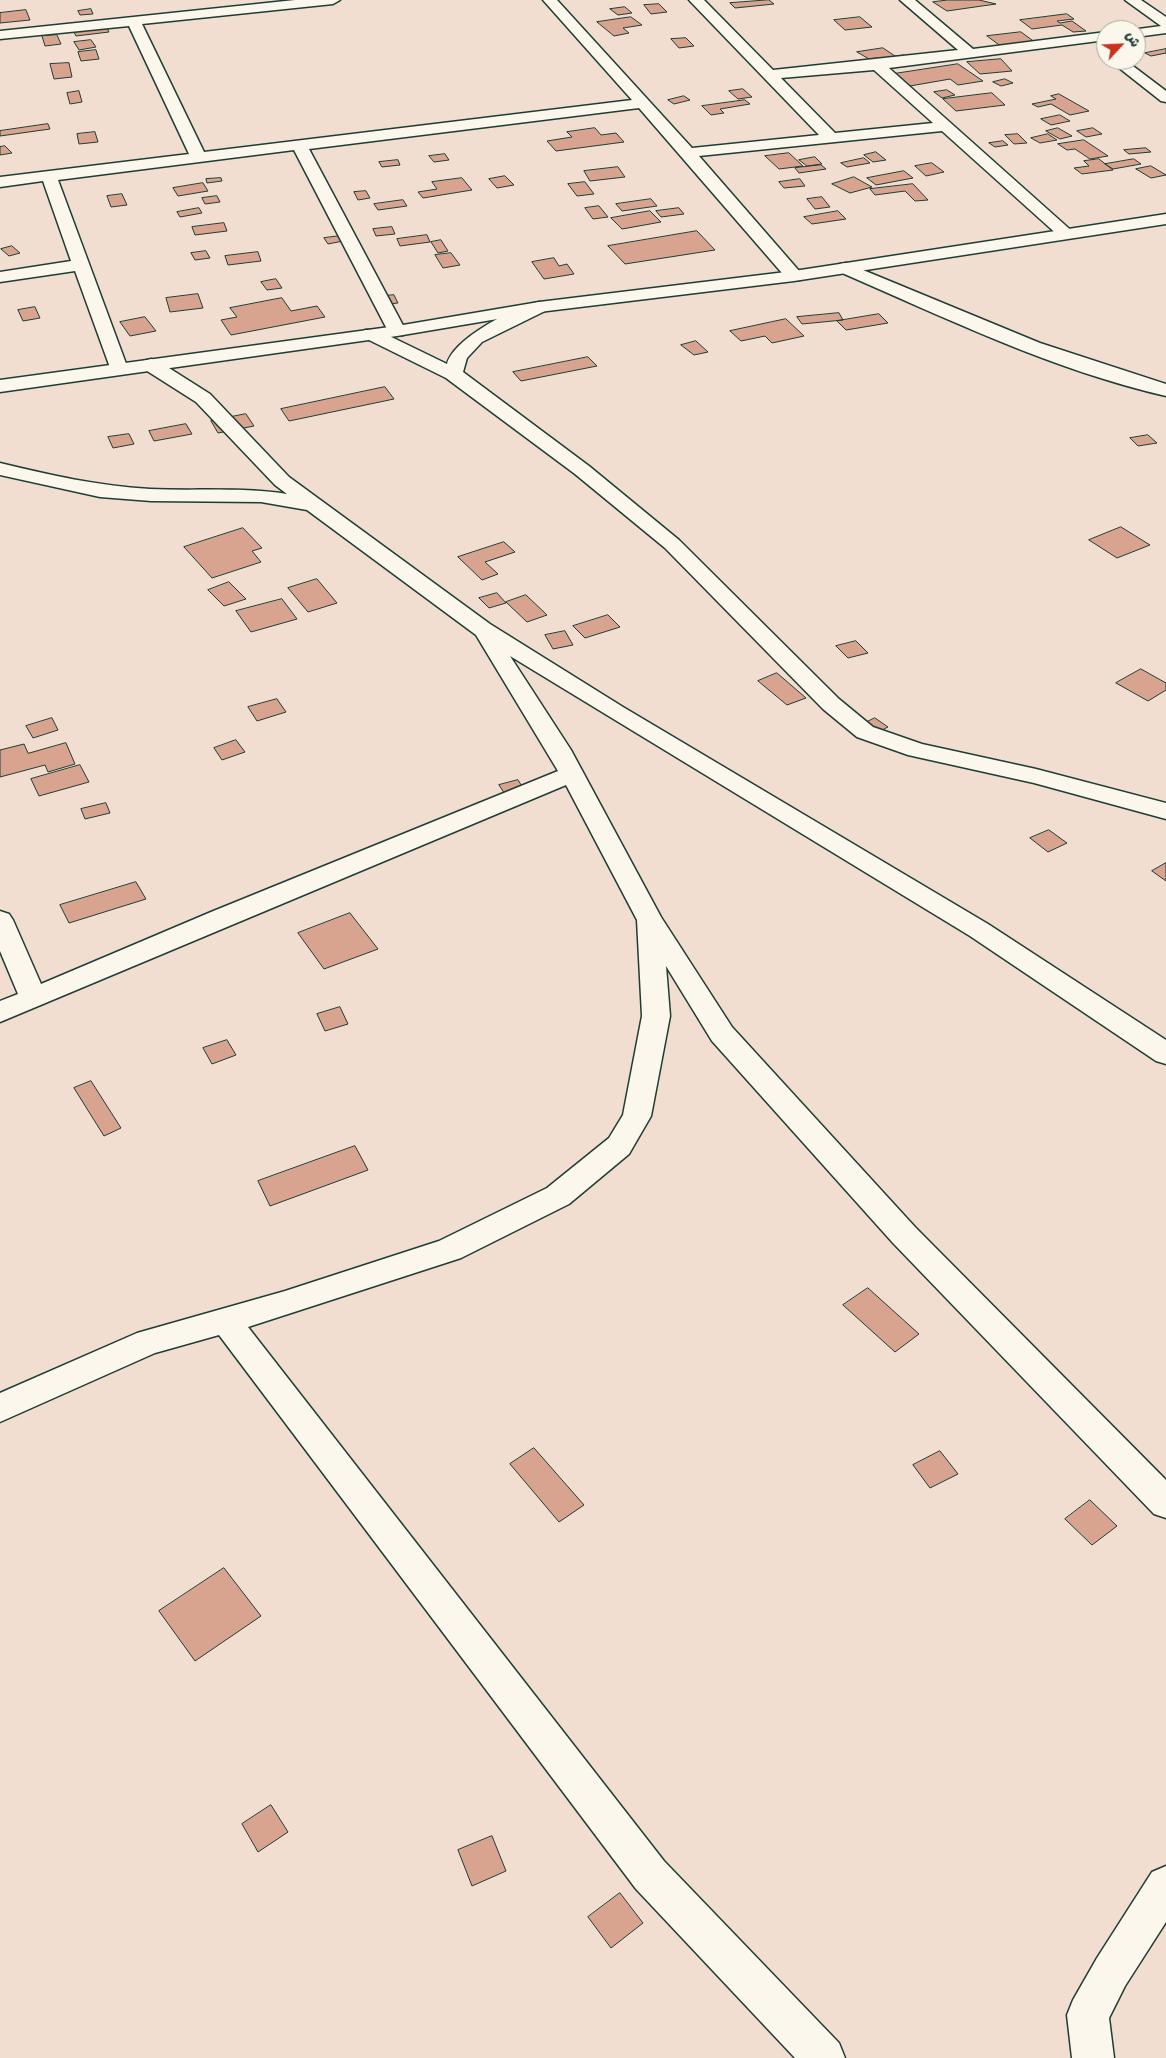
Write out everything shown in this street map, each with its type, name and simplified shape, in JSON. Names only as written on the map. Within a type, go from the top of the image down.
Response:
[{"type":"street","points":[[0,35],[333,0]]},
{"type":"street","points":[[550,0],[688,153],[794,276]]},
{"type":"street","points":[[696,0],[831,138]]},
{"type":"street","points":[[907,0],[970,53]]},
{"type":"street","points":[[1132,0],[1166,22]]},
{"type":"street","points":[[134,21],[198,157]]},
{"type":"street","points":[[1146,32],[1166,29]]},
{"type":"street","points":[[769,75],[877,65],[1096,37]]},
{"type":"street","points":[[1087,38],[1096,45]]},
{"type":"street","points":[[877,65],[1066,234]]},
{"type":"street","points":[[1129,70],[1166,98]]},
{"type":"street","points":[[0,182],[643,103]]},
{"type":"street","points":[[688,153],[944,126]]},
{"type":"street","points":[[299,145],[397,331]]},
{"type":"street","points":[[49,176],[119,369]]},
{"type":"street","points":[[0,386],[397,331],[539,308],[794,276],[1166,220]]},
{"type":"street","points":[[0,277],[82,265]]},
{"type":"street","points":[[846,268],[990,331],[1145,385],[1166,390]]},
{"type":"street","points":[[453,374],[458,356],[476,338],[539,308]]},
{"type":"street","points":[[371,334],[453,374],[582,470],[672,544],[831,704],[865,732],[916,750],[1036,776],[1166,811]]},
{"type":"street","points":[[151,365],[203,398],[282,481],[482,629],[624,717],[978,930],[1166,1054]]},
{"type":"street","points":[[1145,385],[1166,398]]},
{"type":"street","points":[[0,469],[47,481],[100,490],[151,495],[260,496],[313,505]]},
{"type":"street","points":[[482,629],[559,750],[648,918],[722,1034],[904,1234],[1166,1503]]},
{"type":"street","points":[[0,1012],[571,774]]},
{"type":"street","points":[[0,1408],[148,1342],[285,1304],[450,1250],[558,1196],[619,1146],[637,1116],[656,1016],[648,918]]},
{"type":"street","points":[[0,920],[33,998]]},
{"type":"street","points":[[225,1320],[650,1875],[824,2058]]},
{"type":"street","points":[[1092,2058],[1088,2015],[1111,1972],[1166,1886]]},
{"type":"building","points":[[769,0],[774,4],[735,8],[730,3]]},
{"type":"building","points":[[979,0],[996,4],[947,11],[933,2]]},
{"type":"building","points":[[659,4],[667,12],[651,14],[644,5]]},
{"type":"building","points":[[625,7],[632,13],[618,15],[610,9]]},
{"type":"building","points":[[91,9],[93,14],[80,15],[78,11]]},
{"type":"building","points":[[26,10],[30,20],[0,23],[0,13]]},
{"type":"building","points":[[1067,14],[1074,19],[1057,21],[1060,23],[1072,21],[1086,31],[1073,32],[1062,25],[1032,29],[1020,20]]},
{"type":"building","points":[[631,17],[642,25],[623,28],[629,33],[614,36],[597,22]]},
{"type":"building","points":[[860,17],[872,27],[845,30],[834,20]]},
{"type":"building","points":[[107,28],[109,32],[76,36],[74,32]]},
{"type":"building","points":[[1021,32],[1036,43],[1002,47],[987,36]]},
{"type":"building","points":[[57,35],[61,44],[45,46],[42,36]]},
{"type":"building","points":[[686,38],[694,46],[679,48],[671,39]]},
{"type":"building","points":[[91,40],[96,47],[79,50],[74,42]]},
{"type":"building","points":[[883,48],[895,56],[904,55],[910,59],[885,63],[877,58],[869,59],[857,52]]},
{"type":"building","points":[[1166,49],[1166,53],[1151,56],[1146,53]]},
{"type":"building","points":[[96,50],[99,59],[81,61],[78,52]]},
{"type":"building","points":[[1001,59],[1012,71],[980,74],[967,62]]},
{"type":"building","points":[[69,63],[72,77],[54,79],[50,64]]},
{"type":"building","points":[[958,64],[983,81],[958,85],[950,79],[910,86],[893,74]]},
{"type":"building","points":[[1005,79],[1013,83],[1001,86],[993,82]]},
{"type":"building","points":[[743,89],[752,97],[738,99],[729,91]]},
{"type":"building","points":[[947,90],[955,95],[942,98],[934,92]]},
{"type":"building","points":[[79,91],[82,102],[70,104],[67,93]]},
{"type":"building","points":[[992,93],[1005,105],[956,111],[943,99]]},
{"type":"building","points":[[1059,94],[1089,111],[1070,115],[1051,104],[1038,107],[1032,104],[1056,99],[1051,96]]},
{"type":"building","points":[[684,96],[690,100],[674,104],[668,100]]},
{"type":"building","points":[[745,100],[750,104],[720,109],[724,113],[711,115],[702,106]]},
{"type":"building","points":[[1060,115],[1070,121],[1051,125],[1041,119]]},
{"type":"building","points":[[48,124],[50,129],[0,136],[0,131]]},
{"type":"building","points":[[595,128],[601,135],[616,133],[624,142],[556,151],[547,141],[572,137],[567,132]]},
{"type":"building","points":[[1058,128],[1072,136],[1060,139],[1046,131]]},
{"type":"building","points":[[1093,128],[1102,134],[1086,137],[1077,131]]},
{"type":"building","points":[[95,132],[98,142],[79,144],[77,134]]},
{"type":"building","points":[[1018,134],[1027,143],[1014,144],[1005,135]]},
{"type":"building","points":[[1048,134],[1057,140],[1040,143],[1031,138]]},
{"type":"building","points":[[1084,140],[1108,156],[1090,159],[1075,149],[1067,150],[1058,144]]},
{"type":"building","points":[[1003,141],[1008,145],[995,147],[989,143]]},
{"type":"building","points":[[5,146],[12,153],[0,155],[0,147]]},
{"type":"building","points":[[1146,148],[1151,152],[1129,154],[1124,150]]},
{"type":"building","points":[[876,152],[886,160],[873,162],[864,155]]},
{"type":"building","points":[[789,153],[803,166],[779,169],[765,156]]},
{"type":"building","points":[[445,154],[449,160],[434,162],[429,156]]},
{"type":"building","points":[[815,157],[822,164],[807,166],[799,160]]},
{"type":"building","points":[[864,158],[870,163],[847,167],[841,163]]},
{"type":"building","points":[[1099,159],[1113,170],[1082,174],[1074,168],[1089,166],[1084,161]]},
{"type":"building","points":[[1134,159],[1141,164],[1113,169],[1105,164]]},
{"type":"building","points":[[398,160],[400,165],[382,167],[379,162]]},
{"type":"building","points":[[932,163],[944,172],[926,176],[915,166]]},
{"type":"building","points":[[821,165],[826,169],[799,173],[795,168]]},
{"type":"building","points":[[1151,166],[1166,175],[1151,178],[1136,169]]},
{"type":"building","points":[[618,167],[625,177],[590,181],[584,171]]},
{"type":"building","points":[[904,171],[913,178],[876,185],[867,178]]},
{"type":"building","points":[[505,176],[514,185],[497,188],[489,179]]},
{"type":"building","points":[[854,177],[872,187],[850,193],[832,184]]},
{"type":"building","points":[[221,178],[222,181],[207,183],[206,179]]},
{"type":"building","points":[[462,178],[472,190],[423,198],[418,192],[437,189],[432,182]]},
{"type":"building","points":[[800,179],[805,186],[784,188],[779,182]]},
{"type":"building","points":[[585,182],[594,194],[577,196],[568,184]]},
{"type":"building","points":[[203,183],[208,191],[178,196],[173,188]]},
{"type":"building","points":[[913,184],[928,200],[915,201],[905,191],[875,195],[870,189]]},
{"type":"building","points":[[366,191],[370,198],[358,200],[354,192]]},
{"type":"building","points":[[122,194],[127,205],[111,207],[107,196]]},
{"type":"building","points":[[217,196],[220,202],[205,204],[202,198]]},
{"type":"building","points":[[822,197],[830,207],[815,209],[807,199]]},
{"type":"building","points":[[651,199],[657,206],[622,211],[616,204]]},
{"type":"building","points":[[403,200],[407,206],[378,210],[374,204]]},
{"type":"building","points":[[599,206],[608,217],[593,219],[585,208]]},
{"type":"building","points":[[199,208],[202,213],[180,217],[177,212]]},
{"type":"building","points":[[679,208],[684,214],[661,217],[656,211]]},
{"type":"building","points":[[650,211],[661,222],[622,229],[611,218]]},
{"type":"building","points":[[838,211],[846,219],[812,224],[804,217]]},
{"type":"building","points":[[224,223],[227,231],[195,235],[192,227]]},
{"type":"building","points":[[392,227],[395,234],[376,236],[373,229]]},
{"type":"building","points":[[697,231],[715,250],[625,264],[608,246]]},
{"type":"building","points":[[427,235],[430,242],[400,246],[397,239]]},
{"type":"building","points":[[340,236],[343,241],[328,244],[324,238]]},
{"type":"building","points":[[441,240],[448,251],[438,253],[431,242]]},
{"type":"building","points":[[12,246],[20,253],[9,256],[1,249]]},
{"type":"building","points":[[206,251],[210,258],[195,260],[191,253]]},
{"type":"building","points":[[258,252],[261,261],[228,265],[225,256]]},
{"type":"building","points":[[451,253],[460,265],[443,268],[435,255]]},
{"type":"building","points":[[554,258],[559,266],[567,264],[574,274],[544,279],[532,262]]},
{"type":"building","points":[[276,279],[282,288],[267,290],[261,282]]},
{"type":"building","points":[[198,294],[203,308],[170,312],[166,298]]},
{"type":"building","points":[[394,295],[398,303],[380,305],[376,297]]},
{"type":"building","points":[[282,298],[291,311],[317,306],[325,317],[231,335],[221,320],[237,317],[230,308]]},
{"type":"building","points":[[35,307],[40,318],[23,321],[18,310]]},
{"type":"building","points":[[839,313],[843,320],[802,324],[797,317]]},
{"type":"building","points":[[879,314],[888,323],[846,330],[837,321]]},
{"type":"building","points":[[145,317],[156,331],[130,336],[120,322]]},
{"type":"building","points":[[786,319],[804,336],[772,343],[765,336],[741,341],[730,331]]},
{"type":"building","points":[[696,341],[708,352],[694,355],[681,345]]},
{"type":"building","points":[[588,357],[597,366],[521,381],[513,372]]},
{"type":"building","points":[[385,387],[394,399],[289,421],[281,409]]},
{"type":"building","points":[[246,414],[254,426],[218,433],[211,421]]},
{"type":"building","points":[[186,424],[192,434],[154,441],[149,431]]},
{"type":"building","points":[[129,434],[134,444],[113,448],[108,437]]},
{"type":"building","points":[[1148,435],[1157,443],[1138,446],[1130,438]]},
{"type":"building","points":[[1121,527],[1150,545],[1117,558],[1089,540]]},
{"type":"building","points":[[243,528],[262,548],[252,551],[261,562],[212,578],[184,547]]},
{"type":"building","points":[[504,542],[515,552],[485,562],[498,574],[482,580],[458,557]]},
{"type":"building","points":[[317,579],[337,603],[308,612],[288,588]]},
{"type":"building","points":[[229,582],[246,599],[224,606],[208,590]]},
{"type":"building","points":[[497,593],[506,603],[489,608],[479,598]]},
{"type":"building","points":[[526,595],[547,615],[527,622],[506,602]]},
{"type":"building","points":[[282,599],[297,619],[251,632],[236,611]]},
{"type":"building","points":[[608,615],[620,627],[585,638],[573,626]]},
{"type":"building","points":[[565,631],[573,645],[553,649],[545,635]]},
{"type":"building","points":[[856,641],[868,653],[848,658],[836,646]]},
{"type":"building","points":[[1141,669],[1166,683],[1166,690],[1148,701],[1116,683]]},
{"type":"building","points":[[777,673],[806,698],[787,705],[758,681]]},
{"type":"building","points":[[277,699],[286,712],[257,721],[248,707]]},
{"type":"building","points":[[52,718],[58,730],[33,738],[26,726]]},
{"type":"building","points":[[875,718],[888,727],[864,739],[851,730]]},
{"type":"building","points":[[236,740],[245,752],[222,760],[214,748]]},
{"type":"building","points":[[66,743],[75,764],[48,772],[45,765],[0,777],[0,750],[24,744],[28,753]]},
{"type":"building","points":[[80,765],[89,782],[39,796],[31,779]]},
{"type":"building","points":[[518,780],[527,794],[508,799],[499,785]]},
{"type":"building","points":[[106,803],[110,813],[85,819],[81,809]]},
{"type":"building","points":[[1049,830],[1067,843],[1048,852],[1030,838]]},
{"type":"building","points":[[1166,863],[1166,881],[1152,871]]},
{"type":"building","points":[[136,882],[146,899],[69,923],[60,905]]},
{"type":"building","points":[[350,913],[378,949],[324,969],[298,933]]},
{"type":"building","points":[[340,1007],[348,1024],[325,1031],[317,1014]]},
{"type":"building","points":[[227,1040],[236,1055],[212,1064],[203,1048]]},
{"type":"building","points":[[91,1081],[121,1128],[104,1136],[74,1088]]},
{"type":"building","points":[[355,1146],[368,1170],[270,1206],[258,1181]]},
{"type":"building","points":[[868,1288],[919,1334],[895,1352],[843,1305]]},
{"type":"building","points":[[534,1448],[584,1505],[559,1522],[510,1464]]},
{"type":"building","points":[[940,1451],[958,1474],[930,1488],[913,1465]]},
{"type":"building","points":[[1090,1500],[1117,1526],[1092,1545],[1065,1519]]},
{"type":"building","points":[[224,1568],[261,1616],[195,1661],[159,1611]]},
{"type":"building","points":[[271,1805],[288,1832],[258,1852],[242,1824]]},
{"type":"building","points":[[492,1836],[506,1871],[472,1886],[458,1850]]},
{"type":"building","points":[[620,1893],[643,1923],[611,1948],[588,1917]]}]
